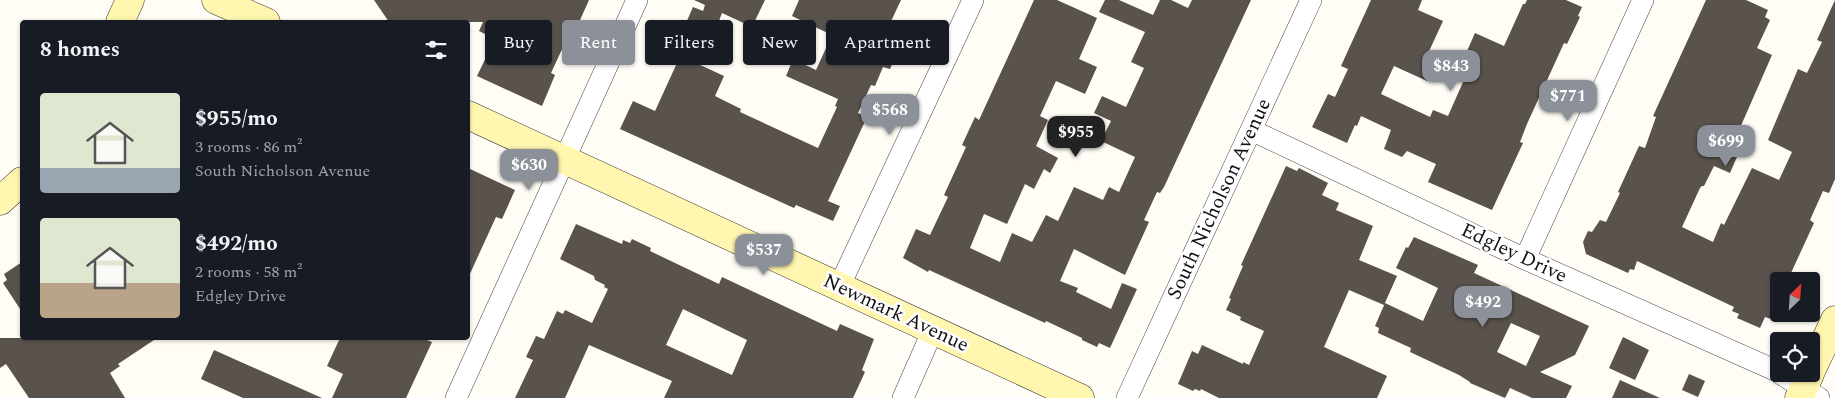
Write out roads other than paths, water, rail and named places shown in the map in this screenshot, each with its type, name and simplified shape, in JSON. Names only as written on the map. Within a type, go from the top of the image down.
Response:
[{"type":"street","points":[[121,20],[130,0]]},
{"type":"street","points":[[216,0],[261,20]]},
{"type":"street","points":[[456,398],[637,0]]},
{"type":"street","points":[[839,287],[973,0]]},
{"type":"street","name":"South Nicholson Avenue","points":[[1127,398],[1311,0]]},
{"type":"street","points":[[1525,259],[1643,0]]},
{"type":"street","name":"Newmark Avenue","points":[[470,116],[1080,398]]},
{"type":"street","name":"Edgley Drive","points":[[1251,130],[1525,259],[1770,369]]},
{"type":"street","points":[[0,202],[20,183]]},
{"type":"street","points":[[1820,347],[1835,320]]},
{"type":"street","points":[[903,398],[933,330]]}]
